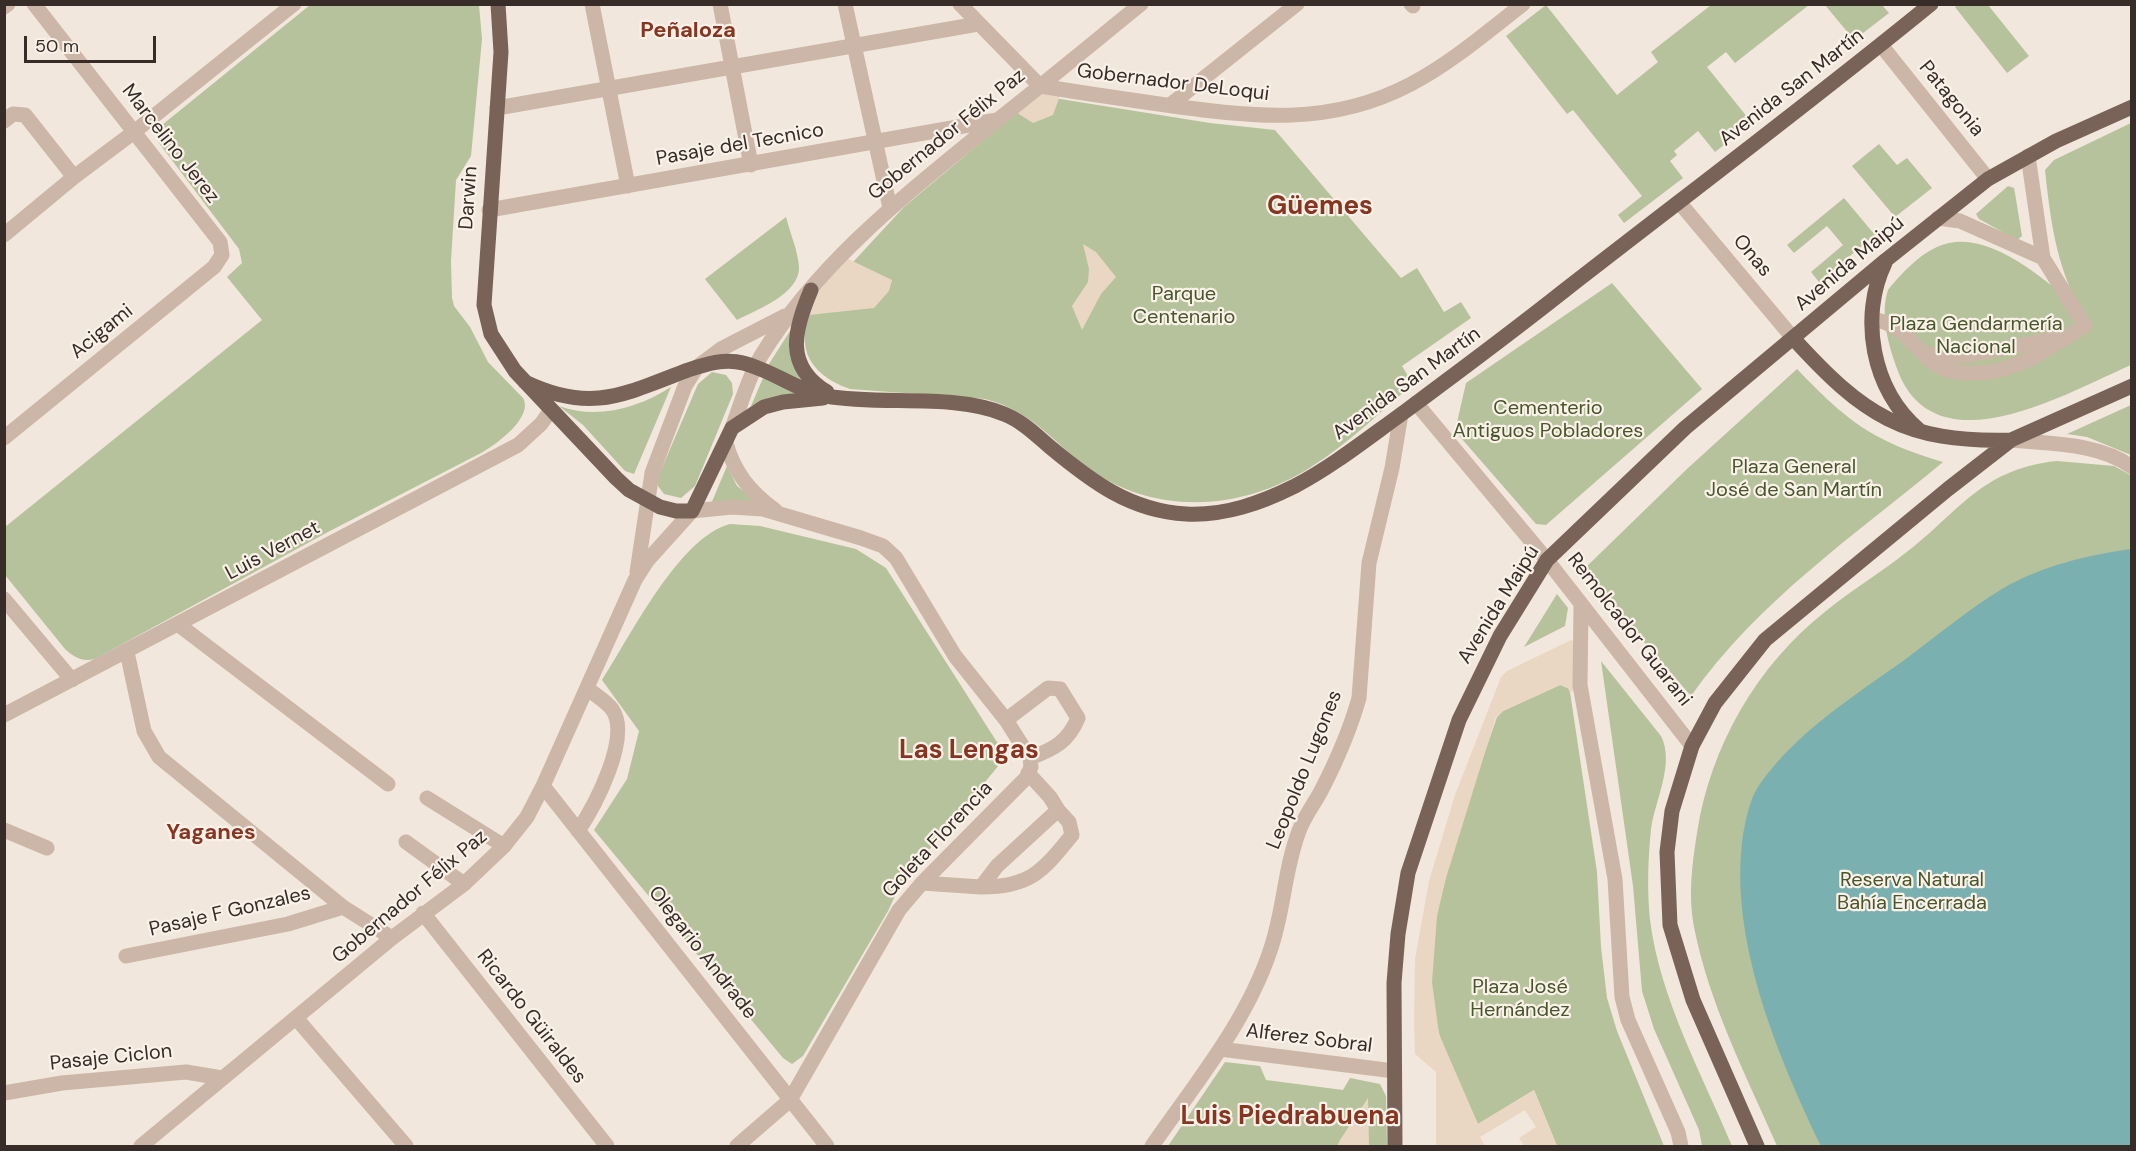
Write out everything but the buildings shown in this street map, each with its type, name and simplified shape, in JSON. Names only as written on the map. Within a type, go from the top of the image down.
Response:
[{"type":"main road","name":"Darwin","points":[[498,4],[501,41],[484,278],[487,321],[500,351],[525,382],[616,478],[646,500],[676,511],[692,511]]},
{"type":"main road","name":"Avenida San Martín","points":[[729,435],[765,406],[783,402],[835,397],[965,405],[1003,413],[1018,421],[1090,480],[1109,492],[1157,510],[1184,514],[1210,514],[1238,509],[1266,499],[1322,471],[1495,345],[1931,4]]},
{"type":"main road","name":"Avenida Maipú","points":[[1395,1146],[1394,1071],[1398,934],[1407,873],[1469,699],[1500,636],[1547,560],[1684,428],[1886,260],[1988,179],[2028,156],[2132,106]]},
{"type":"main road","points":[[1886,260],[1876,280],[1873,319],[1876,359],[1893,402],[1906,419],[1924,434]]},
{"type":"main road","points":[[811,290],[796,333],[796,349],[808,377],[835,397]]},
{"type":"main road","points":[[1793,338],[1828,376],[1863,405],[1895,424],[1924,434],[1971,441],[2011,440]]},
{"type":"main road","points":[[697,367],[729,361],[755,367]]},
{"type":"main road","name":"Darwin","points":[[525,382],[550,394],[570,399],[592,400],[645,388],[697,367]]},
{"type":"main road","name":"Avenida San Martín","points":[[755,367],[813,392],[835,397]]},
{"type":"main road","points":[[1757,1146],[1693,1000],[1670,925],[1667,852],[1672,811],[1692,746],[1715,703],[1765,640],[2011,440],[2132,386]]},
{"type":"main road","name":"Gobernador Félix Paz","points":[[692,511],[729,435]]},
{"type":"street","name":"Marcelino Jerez","points":[[34,4],[220,242],[222,255]]},
{"type":"street","points":[[4,235],[294,4]]},
{"type":"street","points":[[592,4],[628,186]]},
{"type":"street","points":[[720,4],[751,165]]},
{"type":"street","points":[[845,4],[890,208]]},
{"type":"street","points":[[960,4],[1040,86]]},
{"type":"street","name":"Gobernador Félix Paz","points":[[729,435],[755,367],[793,311],[849,248],[890,208],[1141,4]]},
{"type":"street","points":[[1170,105],[1297,4]]},
{"type":"street","name":"Gobernador DeLoqui","points":[[1040,86],[1243,116],[1289,117],[1355,106],[1385,96],[1433,72],[1523,4]]},
{"type":"street","points":[[497,108],[978,24]]},
{"type":"street","name":"Patagonia","points":[[1881,45],[1988,179]]},
{"type":"street","points":[[4,121],[13,114],[25,115],[74,177]]},
{"type":"street","name":"Pasaje del Tecnico","points":[[489,210],[999,120]]},
{"type":"street","points":[[1873,319],[1892,325],[1904,332],[1923,353],[1944,370],[1981,374],[2020,366],[2085,326],[2043,258],[2028,156]]},
{"type":"street","name":"Onas","points":[[1679,202],[1793,338]]},
{"type":"street","points":[[1938,218],[1960,221],[2043,258]]},
{"type":"street","name":"Acigami","points":[[4,438],[214,267],[222,255]]},
{"type":"street","name":"Gobernador Félix Paz","points":[[141,1146],[392,938],[464,884],[504,846],[527,817],[543,786],[634,580],[644,537],[646,500],[652,473],[685,386],[697,367],[721,349],[767,328],[793,311]]},
{"type":"street","points":[[1923,353],[1964,356],[2067,336]]},
{"type":"street","name":"Remolcador Guarani","points":[[1416,403],[1547,560],[1692,746]]},
{"type":"street","name":"Luis Vernet","points":[[4,716],[518,445],[541,424],[551,410]]},
{"type":"street","name":"Leopoldo Lugones","points":[[1152,1146],[1220,1049],[1252,994],[1270,954],[1278,929],[1292,851],[1357,706],[1369,563],[1392,468],[1401,414]]},
{"type":"street","points":[[729,435],[742,478],[761,500],[777,512]]},
{"type":"street","points":[[2011,440],[2069,445],[2119,458],[2132,467]]},
{"type":"street","points":[[692,511],[732,507],[777,512],[861,537],[883,546],[896,558],[955,656],[1006,720],[1029,766],[1058,810],[1069,822],[1072,835],[1030,880],[1004,887],[922,883]]},
{"type":"street","name":"Gobernador Félix Paz","points":[[634,580],[647,561],[692,511]]},
{"type":"street","points":[[4,598],[72,680]]},
{"type":"street","points":[[1581,606],[1580,685],[1615,879],[1622,997],[1628,1020],[1678,1132],[1681,1146]]},
{"type":"street","points":[[179,625],[388,784]]},
{"type":"street","points":[[127,652],[144,731],[159,757],[344,907],[392,938]]},
{"type":"street","points":[[578,831],[600,797],[618,732],[612,709],[587,688]]},
{"type":"street","points":[[1006,720],[1048,688],[1060,688],[1070,702],[1078,718],[1071,735],[1029,766]]},
{"type":"street","name":"Goleta Florencia","points":[[737,1146],[790,1100],[899,910],[1029,766]]},
{"type":"street","name":"Olegario Andrade","points":[[543,786],[827,1146]]},
{"type":"street","points":[[427,798],[504,846]]},
{"type":"street","points":[[981,887],[997,866],[1058,810]]},
{"type":"street","points":[[4,830],[46,848]]},
{"type":"street","points":[[406,842],[464,884]]},
{"type":"street","name":"Pasaje F Gonzales","points":[[126,956],[288,924],[344,907]]},
{"type":"street","name":"Ricardo Güiraldes","points":[[423,913],[607,1146]]},
{"type":"street","points":[[296,1018],[406,1146]]},
{"type":"street","name":"Alferez Sobral","points":[[1220,1049],[1394,1071]]},
{"type":"street","name":"Pasaje Ciclon","points":[[4,1093],[62,1083],[186,1072],[222,1078]]},
{"type":"green space","points":[[310,5],[479,5],[482,39],[471,156],[456,180],[451,261],[452,298],[454,306],[470,327],[488,362],[523,398],[525,405],[523,413],[512,430],[481,453],[328,532],[95,659],[79,658],[65,649],[5,575],[5,527],[262,320],[227,277],[242,263],[239,249],[159,143],[157,133],[162,125]]},
{"type":"green space","points":[[1546,5],[1617,95],[1658,62],[1651,52],[1711,5],[1809,5],[1735,63],[1726,52],[1707,67],[1752,123],[1715,152],[1698,131],[1674,151],[1677,155],[1670,161],[1683,178],[1624,223],[1618,215],[1642,196],[1573,110],[1567,114],[1506,36]]},
{"type":"green space","points":[[1825,5],[1882,5],[1889,13],[1854,40]]},
{"type":"green space","points":[[1958,5],[1988,5],[2029,56],[2007,73],[1955,7]]},
{"type":"green space","name":"Parque Centenario","points":[[1054,98],[1210,123],[1275,130],[1401,278],[1417,268],[1444,312],[1461,302],[1471,318],[1402,366],[1413,384],[1325,458],[1286,481],[1259,492],[1232,499],[1204,502],[1149,497],[1122,487],[1082,464],[1045,431],[1019,412],[985,399],[850,389],[823,375],[808,354],[805,342],[805,330],[809,316],[817,301],[904,207],[1017,112]]},
{"type":"green space","name":"Plaza Gendarmería Nacional","points":[[2131,123],[2131,365],[2038,406],[2003,416],[1969,420],[1939,415],[1914,398],[1896,366],[1888,338],[1885,309],[1888,290],[1909,267],[1933,249],[1952,242],[1972,242],[1992,248],[2011,258],[2080,308],[2065,275],[2055,241],[2045,170],[2054,160]]},
{"type":"green space","points":[[1879,144],[1897,165],[1907,158],[1932,188],[1895,217],[1852,166]]},
{"type":"green space","points":[[2008,186],[2014,188],[2015,193],[2022,236],[2017,240],[1979,219],[1976,214]]},
{"type":"green space","points":[[1844,198],[1875,235],[1819,282],[1811,272],[1843,245],[1827,226],[1794,253],[1787,245]]},
{"type":"green space","points":[[786,217],[796,248],[799,267],[797,277],[785,293],[776,300],[737,320],[705,279]]},
{"type":"green space","name":"Cementerio Antiguos Pobladores","points":[[1612,283],[1702,389],[1546,525],[1536,524],[1455,431],[1466,383]]},
{"type":"green space","points":[[790,331],[811,387],[767,367]]},
{"type":"green space","name":"Plaza General José de San Martín","points":[[1797,369],[1831,403],[1862,427],[1897,446],[1943,462],[1842,543],[1777,600],[1717,662],[1691,696],[1582,571],[1688,468]]},
{"type":"green space","points":[[712,372],[726,375],[732,383],[733,394],[695,486],[681,498],[664,494],[658,486],[658,477],[698,384]]},
{"type":"green space","points":[[763,378],[805,395],[751,406]]},
{"type":"green space","points":[[671,387],[634,474],[625,471],[583,425],[559,406],[588,412],[617,410],[645,401]]},
{"type":"green space","points":[[2131,405],[2131,455],[2087,437],[2067,434]]},
{"type":"green space","name":"Reserva Natural Bahía Encerrada","points":[[2057,461],[2114,466],[2132,476],[2131,1146],[1777,1146],[1741,1066],[1709,984],[1692,915],[1691,880],[1703,801],[1725,739],[1758,682],[1801,633],[1826,611],[1899,558],[1988,484],[2030,466]]},
{"type":"green space","points":[[727,466],[737,486],[760,503],[711,504]]},
{"type":"green space","points":[[730,524],[760,526],[856,549],[886,568],[1002,750],[1004,759],[900,885],[888,911],[803,1056],[792,1064],[783,1058],[594,830],[627,779],[639,731],[602,680],[641,615],[674,568],[692,548],[711,533]]},
{"type":"green space","points":[[1557,594],[1568,608],[1565,626],[1524,647]]},
{"type":"green space","points":[[1601,661],[1661,736],[1665,747],[1665,770],[1650,840],[1648,886],[1650,920],[1655,949],[1672,1007],[1732,1146],[1702,1146],[1699,1130],[1654,1029],[1642,991],[1633,886]]},
{"type":"green space","name":"Plaza José Hernández","points":[[1560,685],[1568,688],[1570,692],[1597,872],[1601,947],[1607,998],[1617,1031],[1664,1146],[1557,1146],[1534,1090],[1478,1124],[1464,1097],[1437,1025],[1431,974],[1433,937],[1439,899],[1460,823],[1497,717],[1503,711]]},
{"type":"green space","points":[[1225,1062],[1260,1066],[1266,1080],[1343,1090],[1350,1078],[1380,1084],[1386,1096],[1387,1146],[1168,1146]]},
{"type":"shaded area","points":[[1040,86],[1062,90],[1053,115],[1033,123],[1011,109]]},
{"type":"shaded area","points":[[1083,244],[1096,252],[1116,277],[1101,294],[1082,330],[1072,306],[1088,282],[1089,269]]},
{"type":"shaded area","points":[[842,256],[892,280],[889,291],[874,308],[800,316]]},
{"type":"shaded area","points":[[1571,640],[1574,642],[1575,691],[1570,692],[1568,688],[1560,685],[1503,711],[1496,717],[1446,878],[1437,916],[1432,982],[1439,1034],[1478,1124],[1534,1090],[1557,1146],[1524,1146],[1519,1138],[1536,1127],[1525,1110],[1480,1137],[1485,1146],[1436,1146],[1436,1072],[1415,1054],[1414,1025],[1415,959],[1429,881],[1455,795],[1501,677],[1507,671]]},
{"type":"shaded area","points":[[1368,1098],[1369,1146],[1337,1146],[1340,1140]]},
{"type":"water","name":"Reserva Natural Bahía Encerrada","points":[[2131,549],[2131,1146],[1821,1146],[1773,1035],[1749,954],[1740,874],[1744,829],[1757,789],[1791,747],[1828,715],[2002,589],[2049,568],[2082,558]]},
{"type":"district","name":"Peñaloza","points":[[688,31]]},
{"type":"district","name":"Güemes","points":[[1320,207]]},
{"type":"district","name":"Las Lengas","points":[[969,751]]},
{"type":"district","name":"Yaganes","points":[[211,833]]},
{"type":"district","name":"Luis Piedrabuena","points":[[1290,1117]]}]
